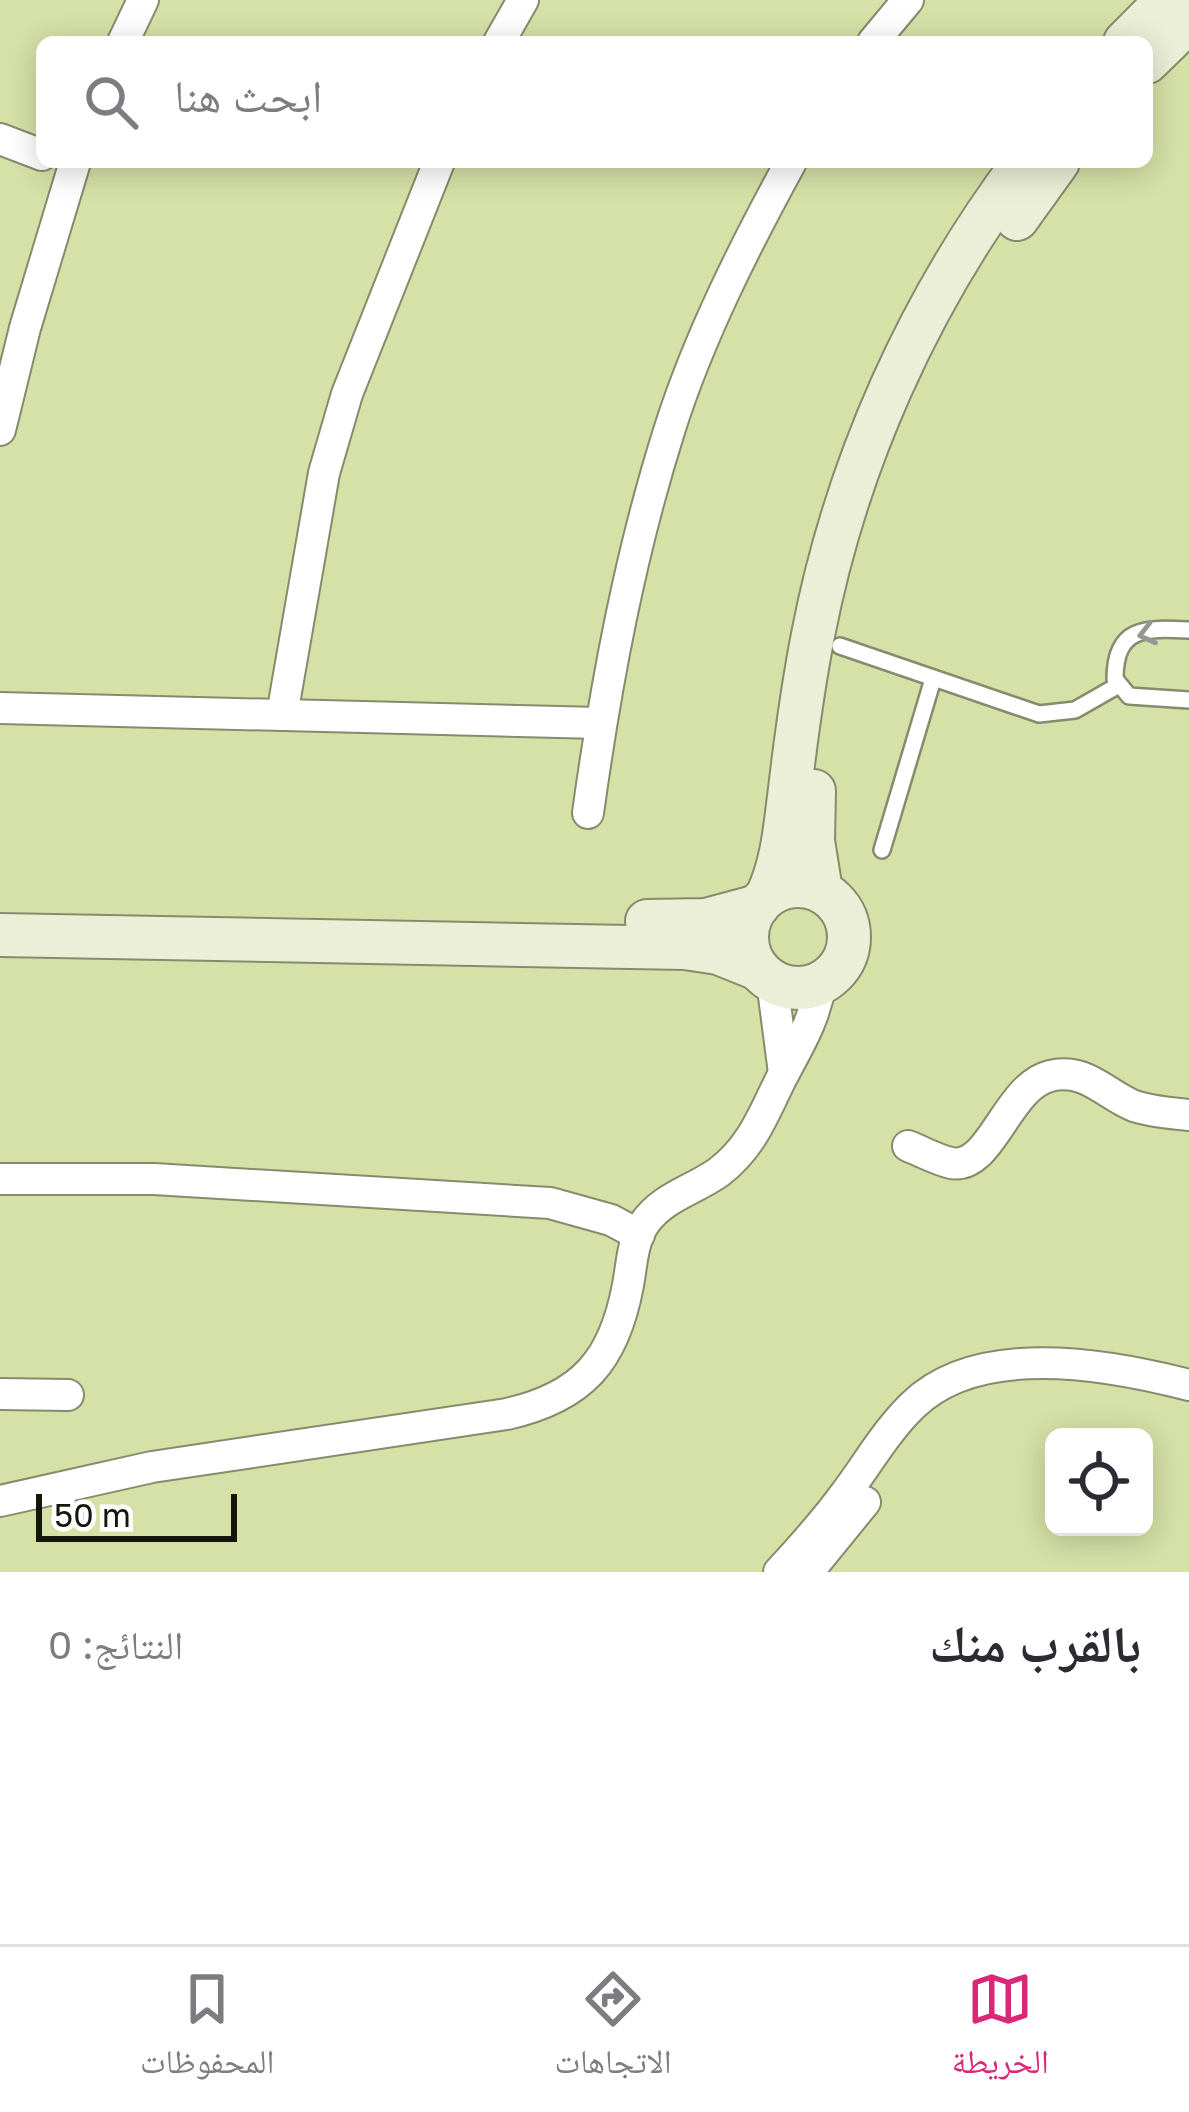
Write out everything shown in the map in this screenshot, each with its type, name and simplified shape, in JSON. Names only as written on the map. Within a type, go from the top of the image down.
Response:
[{"type":"street","points":[[126,36],[143,0]]},
{"type":"street","points":[[503,36],[523,0]]},
{"type":"street","points":[[878,36],[908,0]]},
{"type":"street","points":[[1131,36],[1168,0]]},
{"type":"street","points":[[1153,56],[1189,21]]},
{"type":"street","points":[[0,139],[36,152]]},
{"type":"street","points":[[0,430],[69,168]]},
{"type":"street","points":[[282,715],[308,554],[335,434],[374,317],[436,168]]},
{"type":"street","points":[[588,813],[617,632],[670,426],[703,343],[788,168]]},
{"type":"street","points":[[784,1073],[765,975],[747,944],[747,931],[783,850],[812,639],[826,576],[888,394],[934,300],[1020,168]]},
{"type":"street","points":[[820,891],[812,816],[865,529],[910,408],[991,258],[1054,168]]},
{"type":"street","points":[[0,708],[600,723]]},
{"type":"street","points":[[0,908],[706,920],[794,886],[820,891],[841,910],[849,937],[842,963],[821,982],[796,988],[718,953],[685,948],[0,934]]},
{"type":"street","points":[[0,1501],[152,1467],[507,1414],[559,1398],[596,1368],[611,1342],[639,1235],[664,1203],[713,1176],[743,1150],[769,1110],[812,1024],[821,982]]},
{"type":"street","points":[[908,1146],[953,1163],[970,1161],[1028,1087],[1065,1074],[1092,1080],[1134,1106],[1189,1115]]},
{"type":"street","points":[[0,1179],[154,1179],[550,1203],[581,1209],[639,1235]]},
{"type":"street","points":[[778,1572],[830,1515],[899,1420],[933,1388],[954,1377],[995,1367],[1044,1364],[1126,1371],[1189,1384]]},
{"type":"street","points":[[808,1572],[854,1518],[914,1432],[932,1414],[965,1394],[1025,1382],[1131,1392],[1189,1405]]},
{"type":"street","points":[[0,1394],[68,1395]]},
{"type":"lane","points":[[1117,686],[1115,657],[1127,639],[1145,629],[1189,630]]},
{"type":"lane","points":[[840,646],[1027,712],[1051,715],[1075,710],[1117,686]]},
{"type":"lane","points":[[882,850],[933,679]]},
{"type":"lane","points":[[1117,686],[1136,698],[1189,700]]},
{"type":"green space","points":[[0,0],[1189,0],[1189,1572],[0,1572]]}]
